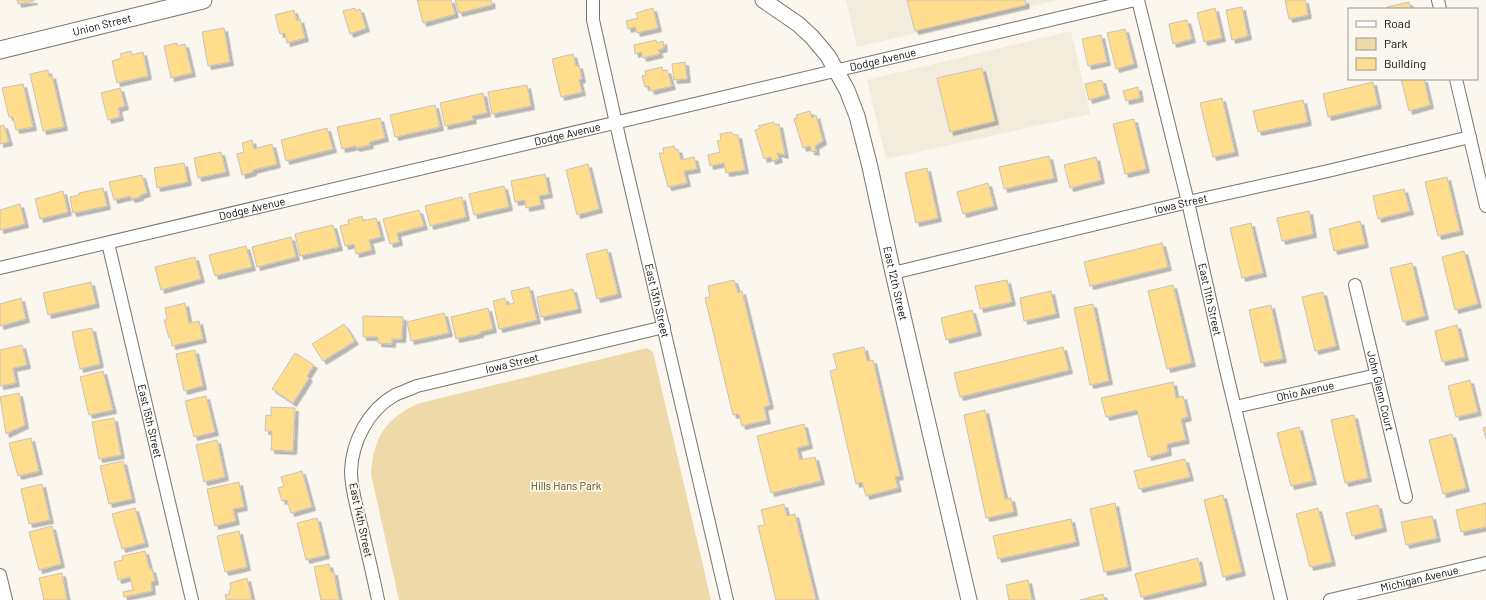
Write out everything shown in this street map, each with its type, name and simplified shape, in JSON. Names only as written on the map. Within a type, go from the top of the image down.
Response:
[{"type":"main road","name":"Union Street","points":[[0,50],[203,0]]},
{"type":"street","name":"East 13th Street","points":[[593,0],[593,20],[616,123],[728,600]]},
{"type":"street","name":"East 12th Street","points":[[763,0],[798,24],[812,37],[828,56],[847,90],[857,116],[969,600]]},
{"type":"street","name":"Dodge Avenue","points":[[0,268],[1135,0]]},
{"type":"street","name":"East 11th Street","points":[[1138,0],[1188,202],[1234,407],[1280,600]]},
{"type":"street","points":[[1456,80],[1486,206]]},
{"type":"street","name":"Iowa Street","points":[[893,273],[1188,202],[1328,171],[1470,137]]},
{"type":"street","name":"East 15th Street","points":[[108,243],[192,600]]},
{"type":"street","name":"John Glenn Court","points":[[1355,284],[1406,497]]},
{"type":"street","name":"Iowa Street","points":[[369,418],[380,405],[394,395],[417,386],[664,327]]},
{"type":"street","name":"Ohio Avenue","points":[[1234,407],[1377,375]]},
{"type":"street","name":"East 14th Street","points":[[369,418],[358,437],[353,453],[351,472],[353,492],[378,600]]},
{"type":"street","name":"Michigan Avenue","points":[[1330,600],[1486,562]]},
{"type":"street","points":[[0,575],[6,600]]},
{"type":"shaded area","points":[[846,0],[1058,0],[857,47]]},
{"type":"shaded area","points":[[1071,31],[1090,114],[886,159],[867,80]]},
{"type":"green space","name":"Hills Hans Park","points":[[647,348],[653,352],[711,600],[399,600],[371,474],[372,461],[378,439],[390,422],[398,415],[420,403]]},
{"type":"building","points":[[17,0],[34,0],[34,1],[18,4]]},
{"type":"building","points":[[417,0],[451,0],[455,14],[423,23]]},
{"type":"building","points":[[455,0],[491,0],[492,5],[459,13]]},
{"type":"building","points":[[907,0],[1025,0],[1026,5],[915,31]]},
{"type":"building","points":[[1285,0],[1305,0],[1308,15],[1289,19]]},
{"type":"building","points":[[1409,2],[1411,8],[1387,8]]},
{"type":"building","points":[[1242,7],[1248,36],[1232,40],[1226,10]]},
{"type":"building","points":[[355,8],[356,11],[360,9],[366,28],[350,34],[343,11]]},
{"type":"building","points":[[653,8],[658,28],[637,33],[635,27],[628,29],[626,21],[638,18],[636,13]]},
{"type":"building","points":[[1215,8],[1222,38],[1204,42],[1197,13]]},
{"type":"building","points":[[294,10],[297,21],[300,19],[305,38],[287,43],[285,33],[280,34],[275,15]]},
{"type":"building","points":[[1187,20],[1192,39],[1173,44],[1169,24]]},
{"type":"building","points":[[224,28],[230,62],[208,66],[202,32]]},
{"type":"building","points":[[1125,29],[1134,64],[1116,69],[1107,33]]},
{"type":"building","points":[[1101,35],[1107,62],[1088,66],[1082,39]]},
{"type":"building","points":[[656,40],[657,43],[663,41],[664,48],[658,50],[660,54],[643,58],[641,52],[635,54],[634,45]]},
{"type":"building","points":[[177,43],[177,46],[185,44],[192,73],[171,78],[164,46]]},
{"type":"building","points":[[131,51],[132,55],[143,52],[148,76],[117,83],[112,61],[122,58],[120,54]]},
{"type":"building","points":[[573,54],[576,66],[579,65],[582,79],[579,80],[582,92],[561,97],[552,59]]},
{"type":"building","points":[[685,62],[687,79],[674,80],[672,64]]},
{"type":"building","points":[[662,67],[663,71],[667,70],[672,86],[651,91],[649,86],[645,87],[642,76],[646,75],[645,71]]},
{"type":"building","points":[[982,68],[995,121],[950,132],[937,78]]},
{"type":"building","points":[[48,70],[49,77],[52,75],[64,127],[43,131],[30,74]]},
{"type":"building","points":[[1102,80],[1106,95],[1089,100],[1085,84]]},
{"type":"building","points":[[1401,80],[1424,80],[1430,105],[1409,111]]},
{"type":"building","points":[[1373,82],[1378,105],[1328,117],[1323,94]]},
{"type":"building","points":[[23,84],[33,127],[16,130],[13,117],[9,117],[2,88]]},
{"type":"building","points":[[527,85],[531,106],[492,114],[488,92]]},
{"type":"building","points":[[1138,87],[1140,98],[1126,101],[1123,91]]},
{"type":"building","points":[[120,88],[125,106],[118,108],[120,117],[108,120],[101,93]]},
{"type":"building","points":[[483,93],[487,113],[472,116],[473,120],[445,126],[440,103]]},
{"type":"building","points":[[1222,98],[1235,152],[1213,157],[1200,103]]},
{"type":"building","points":[[1303,100],[1308,122],[1258,132],[1253,111]]},
{"type":"building","points":[[435,105],[440,127],[395,137],[390,115]]},
{"type":"building","points":[[810,111],[812,118],[816,115],[823,141],[815,146],[816,152],[811,151],[810,146],[803,148],[794,119],[797,118],[796,115]]},
{"type":"building","points":[[380,118],[385,138],[369,142],[370,145],[342,149],[337,127]]},
{"type":"building","points":[[1134,119],[1146,169],[1125,174],[1113,124]]},
{"type":"building","points":[[774,122],[775,125],[779,124],[785,155],[777,153],[779,159],[772,161],[771,157],[764,159],[755,130],[761,128],[758,126]]},
{"type":"building","points":[[4,125],[9,142],[0,144],[0,126]]},
{"type":"building","points":[[327,128],[333,149],[286,161],[281,140]]},
{"type":"building","points":[[731,132],[734,135],[738,135],[745,170],[726,173],[724,163],[710,166],[708,155],[720,152],[717,141],[721,140],[720,134]]},
{"type":"building","points":[[252,140],[254,149],[272,144],[277,164],[253,170],[253,172],[242,175],[237,154],[244,152],[242,143]]},
{"type":"building","points":[[674,146],[675,150],[678,149],[681,160],[694,157],[697,169],[684,171],[687,183],[668,187],[659,153],[664,153],[663,148]]},
{"type":"building","points":[[221,152],[226,172],[198,178],[194,158]]},
{"type":"building","points":[[1049,156],[1054,178],[1004,189],[999,167]]},
{"type":"building","points":[[1096,157],[1101,180],[1070,188],[1064,165]]},
{"type":"building","points":[[184,163],[188,182],[157,188],[154,168]]},
{"type":"building","points":[[588,164],[599,209],[577,215],[566,170]]},
{"type":"building","points":[[927,168],[938,218],[916,223],[905,173]]},
{"type":"building","points":[[545,174],[549,194],[539,196],[541,205],[526,208],[525,200],[515,202],[511,181]]},
{"type":"building","points":[[142,175],[147,193],[140,195],[140,197],[131,199],[131,196],[114,200],[109,182]]},
{"type":"building","points":[[1447,177],[1460,231],[1438,236],[1425,182]]},
{"type":"building","points":[[988,183],[994,206],[963,214],[957,192]]},
{"type":"building","points":[[504,186],[509,207],[474,215],[469,194]]},
{"type":"building","points":[[103,188],[107,206],[73,213],[70,197],[79,195],[79,193]]},
{"type":"building","points":[[1404,189],[1410,211],[1378,219],[1373,196]]},
{"type":"building","points":[[63,191],[68,212],[40,219],[35,199]]},
{"type":"building","points":[[462,197],[466,217],[430,226],[425,206]]},
{"type":"building","points":[[20,204],[25,224],[0,230],[0,210]]},
{"type":"building","points":[[419,210],[424,226],[397,233],[399,242],[390,244],[383,219]]},
{"type":"building","points":[[1309,211],[1313,234],[1282,241],[1277,218]]},
{"type":"building","points":[[362,216],[363,221],[376,218],[381,237],[369,240],[372,250],[356,254],[354,244],[345,246],[340,226],[349,224],[348,220]]},
{"type":"building","points":[[1360,221],[1365,244],[1334,251],[1329,229]]},
{"type":"building","points":[[1251,223],[1263,273],[1242,278],[1230,228]]},
{"type":"building","points":[[333,225],[339,247],[300,256],[295,234]]},
{"type":"building","points":[[291,237],[296,257],[257,267],[252,247]]},
{"type":"building","points":[[1162,243],[1168,267],[1090,286],[1084,262]]},
{"type":"building","points":[[246,246],[252,267],[215,276],[209,255]]},
{"type":"building","points":[[607,249],[618,294],[597,299],[586,254]]},
{"type":"building","points":[[1464,251],[1478,304],[1455,310],[1442,257]]},
{"type":"building","points":[[195,257],[201,279],[161,290],[155,267]]},
{"type":"building","points":[[1412,263],[1425,316],[1403,322],[1390,268]]},
{"type":"building","points":[[734,280],[738,293],[742,291],[770,405],[764,407],[767,420],[742,426],[739,414],[733,415],[705,298],[710,297],[708,286]]},
{"type":"building","points":[[1007,280],[1012,302],[980,309],[975,286]]},
{"type":"building","points":[[91,282],[96,304],[48,315],[43,293]]},
{"type":"building","points":[[1173,285],[1192,363],[1167,369],[1148,291]]},
{"type":"building","points":[[529,287],[537,320],[499,329],[493,301],[505,298],[507,305],[514,303],[511,291]]},
{"type":"building","points":[[573,289],[578,309],[541,317],[537,297]]},
{"type":"building","points":[[1051,291],[1056,314],[1024,321],[1020,298]]},
{"type":"building","points":[[1323,292],[1336,346],[1315,351],[1302,297]]},
{"type":"building","points":[[21,298],[26,319],[0,326],[0,304]]},
{"type":"building","points":[[185,303],[189,323],[199,321],[203,339],[172,346],[171,338],[169,338],[164,320],[167,320],[165,308]]},
{"type":"building","points":[[1093,304],[1109,381],[1090,385],[1074,308]]},
{"type":"building","points":[[1271,305],[1283,359],[1261,363],[1249,310]]},
{"type":"building","points":[[488,308],[493,329],[480,332],[480,334],[456,339],[451,317]]},
{"type":"building","points":[[972,310],[978,332],[946,340],[941,318]]},
{"type":"building","points":[[444,313],[449,333],[411,341],[407,322]]},
{"type":"building","points":[[363,316],[403,317],[402,339],[392,339],[392,344],[378,343],[378,337],[363,337]]},
{"type":"building","points":[[344,324],[355,341],[323,361],[312,344]]},
{"type":"building","points":[[1457,325],[1465,357],[1442,362],[1435,331]]},
{"type":"building","points":[[92,328],[100,364],[80,369],[72,332]]},
{"type":"building","points":[[22,345],[27,365],[13,368],[16,383],[0,386],[0,350]]},
{"type":"building","points":[[864,347],[867,361],[873,360],[900,476],[895,477],[898,488],[866,496],[862,482],[856,484],[830,371],[837,369],[833,354]]},
{"type":"building","points":[[1063,347],[1069,370],[960,397],[954,373]]},
{"type":"building","points":[[195,350],[203,386],[184,391],[176,354]]},
{"type":"building","points":[[295,353],[314,365],[307,376],[309,378],[293,403],[272,389]]},
{"type":"building","points":[[103,371],[113,410],[89,415],[80,377]]},
{"type":"building","points":[[1470,380],[1478,412],[1456,417],[1448,386]]},
{"type":"building","points":[[1173,382],[1176,398],[1183,396],[1188,417],[1181,419],[1186,440],[1167,444],[1168,452],[1148,457],[1137,410],[1106,417],[1101,398]]},
{"type":"building","points":[[19,393],[25,425],[6,434],[0,397]]},
{"type":"building","points":[[206,396],[215,432],[194,437],[185,401]]},
{"type":"building","points":[[271,407],[295,408],[293,451],[271,450],[272,431],[265,431],[266,415],[271,416]]},
{"type":"building","points":[[985,410],[1005,499],[1011,498],[1014,512],[986,518],[964,415]]},
{"type":"building","points":[[1354,415],[1368,478],[1345,483],[1331,420]]},
{"type":"building","points":[[114,418],[121,455],[99,459],[92,422]]},
{"type":"building","points":[[804,424],[809,445],[797,448],[800,460],[815,457],[821,481],[771,493],[757,436]]},
{"type":"building","points":[[1299,427],[1313,481],[1291,486],[1277,433]]},
{"type":"building","points":[[1486,427],[1486,439],[1483,428]]},
{"type":"building","points":[[1452,434],[1466,488],[1443,494],[1429,440]]},
{"type":"building","points":[[31,438],[39,471],[18,476],[9,443]]},
{"type":"building","points":[[217,440],[225,477],[204,482],[196,445]]},
{"type":"building","points":[[1185,459],[1190,477],[1139,489],[1134,471]]},
{"type":"building","points":[[123,461],[132,499],[109,504],[100,466]]},
{"type":"building","points":[[302,471],[312,507],[291,513],[287,500],[282,501],[278,488],[284,486],[281,477]]},
{"type":"building","points":[[239,482],[244,507],[233,509],[236,521],[215,526],[207,489]]},
{"type":"building","points":[[42,484],[50,520],[29,524],[21,489]]},
{"type":"building","points":[[1223,495],[1242,572],[1223,577],[1204,500]]},
{"type":"building","points":[[1115,503],[1128,567],[1104,572],[1090,509]]},
{"type":"building","points":[[1486,503],[1486,527],[1461,532],[1456,510]]},
{"type":"building","points":[[784,504],[787,516],[795,514],[816,600],[776,600],[758,526],[765,525],[761,510]]},
{"type":"building","points":[[1378,505],[1383,528],[1352,536],[1346,513]]},
{"type":"building","points":[[135,508],[145,543],[122,549],[112,514]]},
{"type":"building","points":[[1318,508],[1332,562],[1310,567],[1296,514]]},
{"type":"building","points":[[1432,516],[1437,538],[1406,545],[1401,522]]},
{"type":"building","points":[[317,518],[326,555],[306,560],[297,523]]},
{"type":"building","points":[[1071,519],[1076,542],[998,559],[993,536]]},
{"type":"building","points":[[52,526],[61,564],[39,570],[29,532]]},
{"type":"building","points":[[239,531],[247,567],[225,572],[217,536]]},
{"type":"building","points":[[145,551],[150,570],[152,569],[155,581],[151,582],[152,591],[124,597],[123,592],[133,590],[130,577],[118,580],[114,562],[123,560],[122,556]]},
{"type":"building","points":[[1198,558],[1203,582],[1141,597],[1135,574]]},
{"type":"building","points":[[329,564],[331,572],[334,572],[339,600],[321,600],[314,567]]},
{"type":"building","points":[[62,573],[67,600],[44,600],[39,578]]},
{"type":"building","points":[[247,578],[252,600],[226,600],[225,595],[230,594],[229,591],[231,590],[230,583]]},
{"type":"building","points":[[1028,580],[1032,600],[1009,600],[1006,585]]},
{"type":"building","points":[[1103,594],[1105,600],[1080,600]]}]
